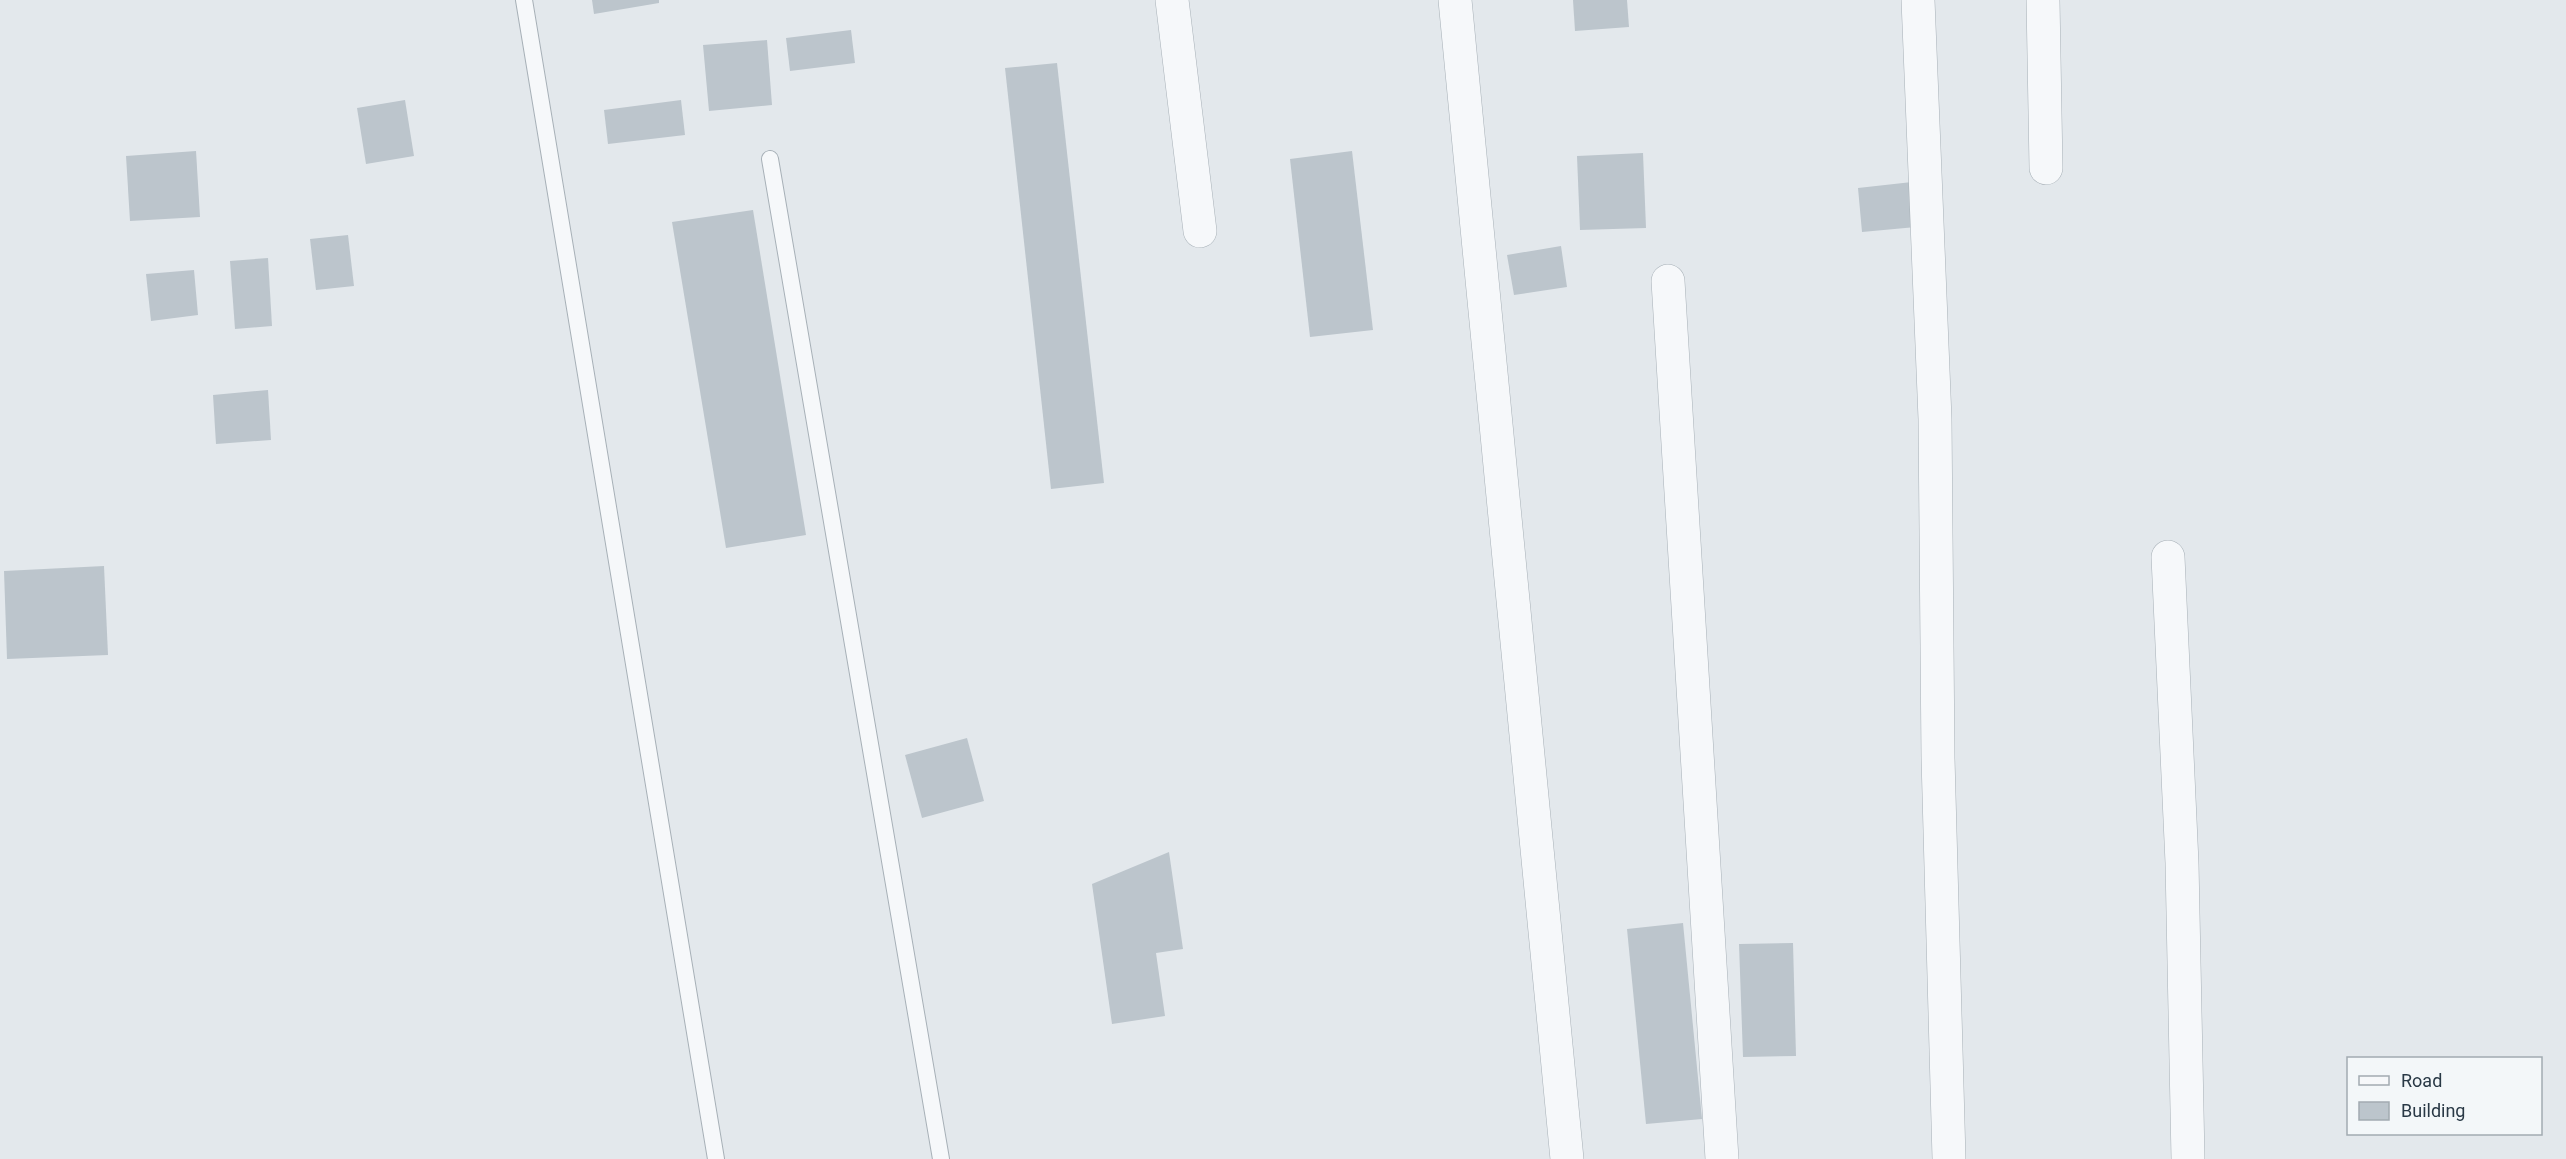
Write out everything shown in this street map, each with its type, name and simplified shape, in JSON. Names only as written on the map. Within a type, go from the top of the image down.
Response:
[{"type":"street","points":[[1172,0],[1200,231]]},
{"type":"street","points":[[1455,0],[1567,1159]]},
{"type":"street","points":[[1918,0],[1934,385],[1938,758],[1949,1159]]},
{"type":"street","points":[[2043,0],[2046,168]]},
{"type":"street","points":[[1668,281],[1722,1159]]},
{"type":"street","points":[[2168,557],[2182,863],[2188,1159]]},
{"type":"lane","points":[[524,0],[716,1159]]},
{"type":"lane","points":[[770,159],[941,1159]]},
{"type":"building","points":[[592,0],[659,0],[659,3],[594,14]]},
{"type":"building","points":[[1573,0],[1627,0],[1629,27],[1575,31]]},
{"type":"building","points":[[851,30],[855,63],[790,71],[786,38]]},
{"type":"building","points":[[767,40],[772,105],[709,111],[703,45]]},
{"type":"building","points":[[1057,63],[1104,483],[1051,489],[1005,68]]},
{"type":"building","points":[[405,100],[414,156],[366,164],[357,108]]},
{"type":"building","points":[[681,100],[685,135],[608,144],[604,110]]},
{"type":"building","points":[[196,151],[200,217],[130,221],[126,156]]},
{"type":"building","points":[[1352,151],[1373,330],[1310,337],[1290,159]]},
{"type":"building","points":[[1643,153],[1646,228],[1580,230],[1577,156]]},
{"type":"building","points":[[1912,182],[1916,227],[1862,232],[1858,188]]},
{"type":"building","points":[[753,210],[806,535],[726,548],[672,222]]},
{"type":"building","points":[[348,235],[354,286],[316,290],[310,239]]},
{"type":"building","points":[[1561,246],[1567,287],[1514,295],[1507,255]]},
{"type":"building","points":[[268,258],[272,326],[235,329],[230,261]]},
{"type":"building","points":[[194,270],[198,315],[151,321],[146,274]]},
{"type":"building","points":[[268,390],[271,440],[216,444],[213,395]]},
{"type":"building","points":[[104,566],[108,655],[7,659],[4,571]]},
{"type":"building","points":[[967,738],[984,801],[922,818],[905,755]]},
{"type":"building","points":[[1169,852],[1183,949],[1156,953],[1165,1016],[1112,1024],[1092,884]]},
{"type":"building","points":[[1683,923],[1702,1119],[1646,1124],[1627,929]]},
{"type":"building","points":[[1793,943],[1796,1056],[1743,1057],[1739,944]]}]
